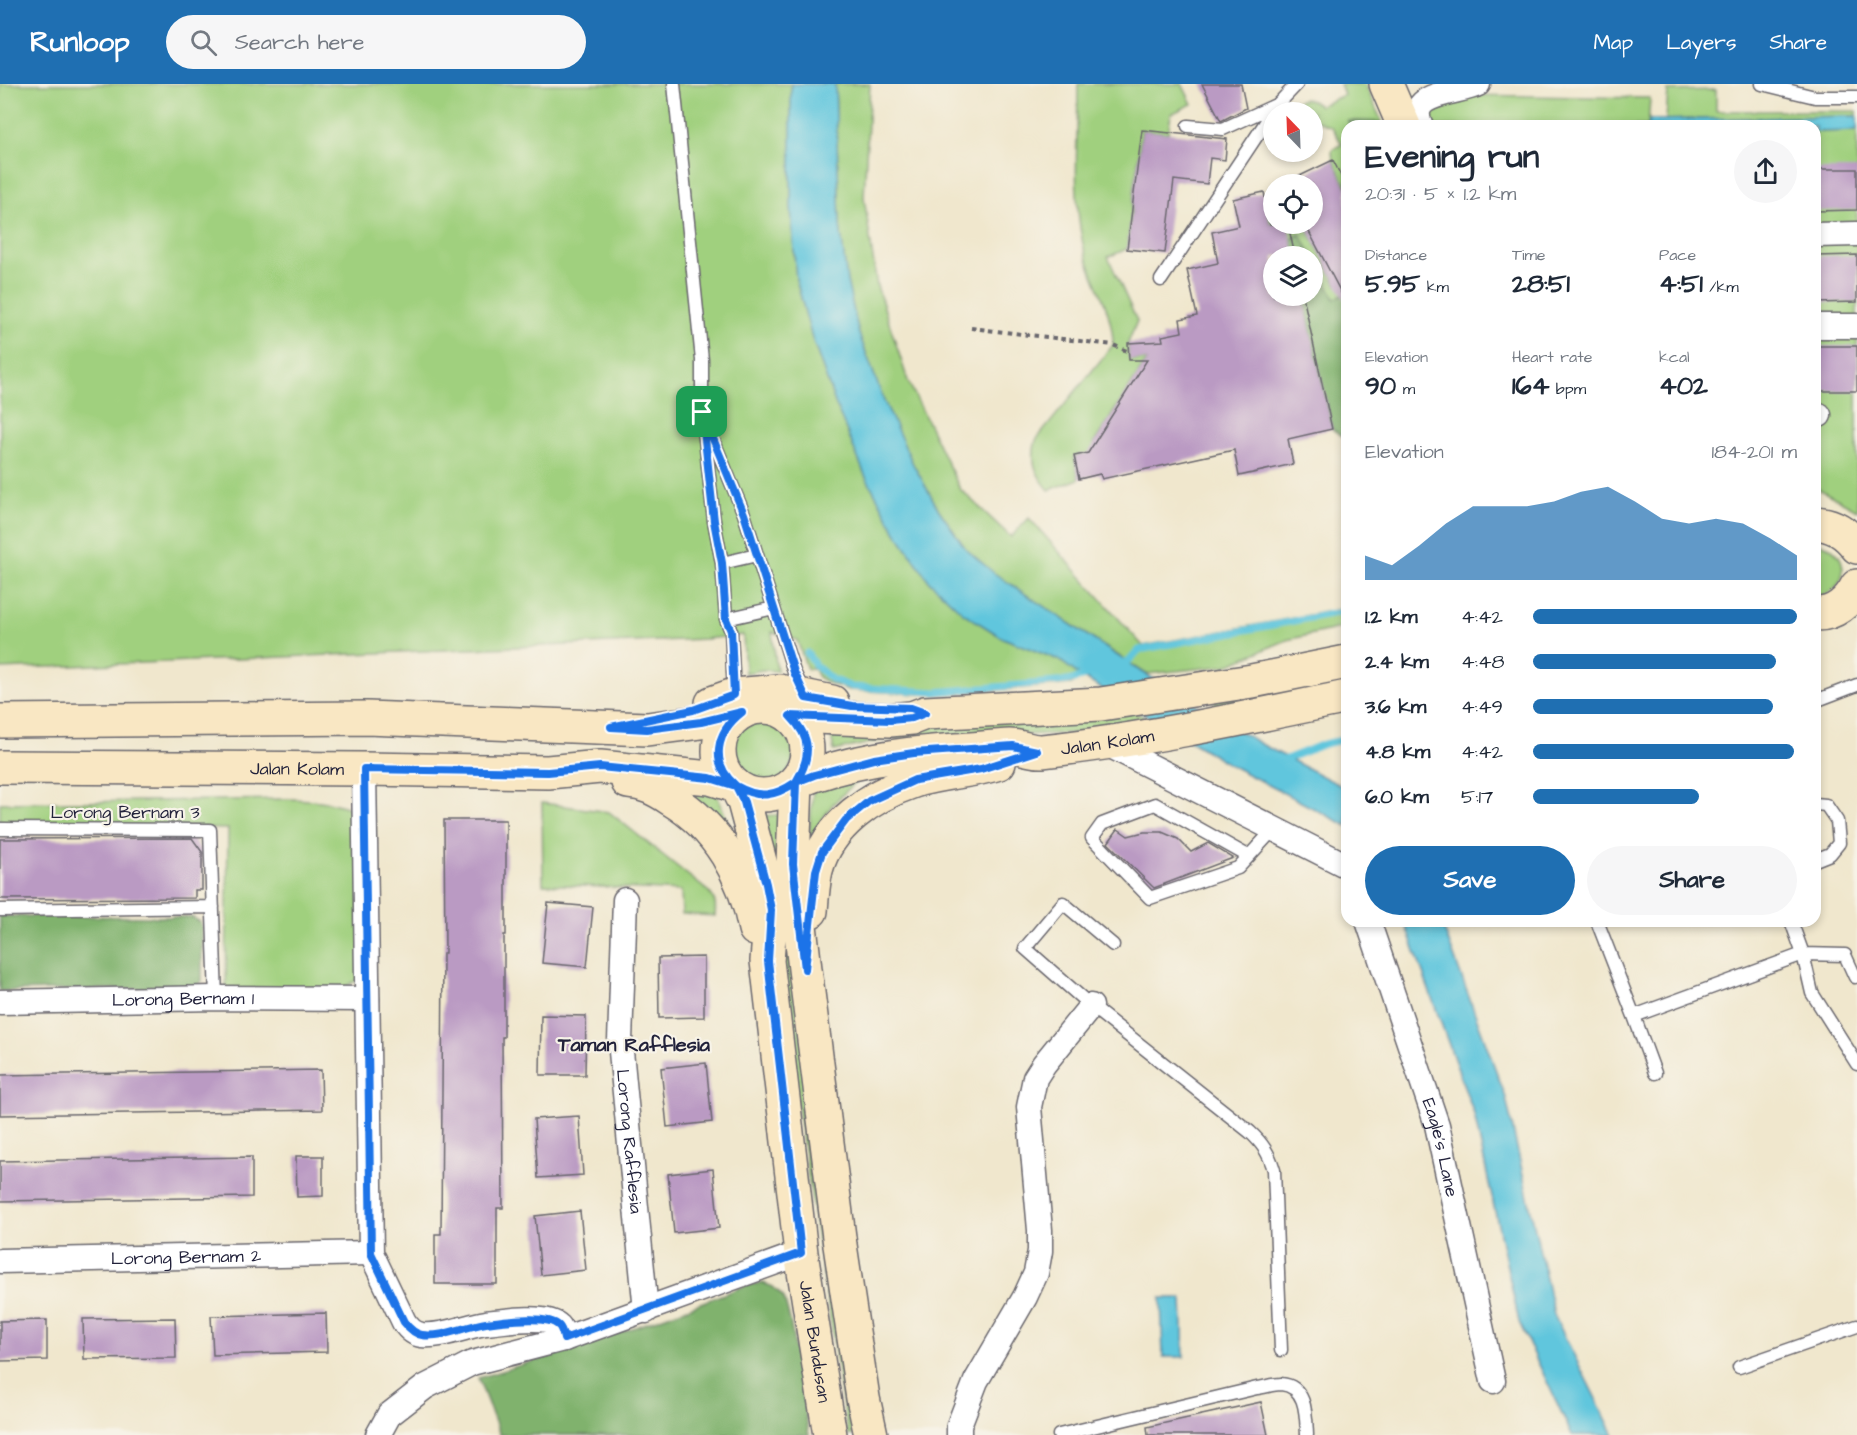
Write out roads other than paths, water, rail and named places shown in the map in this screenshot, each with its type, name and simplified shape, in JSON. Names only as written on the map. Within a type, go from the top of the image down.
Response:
[{"type":"main road","points":[[1386,84],[1401,120]]},
{"type":"main road","name":"Jalan Kolam","points":[[798,707],[890,720],[912,718],[925,713],[1101,704],[1190,692],[1341,663]]},
{"type":"main road","name":"Jalan Kolam","points":[[796,782],[874,759],[914,753],[1013,746],[1037,751],[1105,743],[1238,720],[1341,698]]},
{"type":"main road","points":[[738,704],[720,742],[719,755],[728,778],[748,793],[760,796],[784,790],[796,782]]},
{"type":"main road","points":[[0,722],[367,718],[558,727],[611,727],[693,710],[738,704],[779,710],[798,707],[799,724],[805,735],[807,760],[796,782],[793,864],[840,1245],[863,1398],[871,1435]]},
{"type":"main road","points":[[805,969],[816,871],[822,852],[846,820],[869,801],[915,780],[981,769],[1037,751]]},
{"type":"main road","name":"Jalan Kolam","points":[[0,767],[548,772],[600,767],[710,778],[736,786]]},
{"type":"main road","points":[[548,772],[637,783],[653,788],[698,818],[730,859],[741,880],[748,898],[757,942],[768,961]]},
{"type":"main road","name":"Jalan Bundusan","points":[[736,786],[744,802],[771,910],[768,961],[801,1253],[830,1435]]},
{"type":"street","points":[[1418,120],[1417,111],[1423,102],[1434,96],[1469,89],[1478,84]]},
{"type":"street","points":[[1821,235],[1857,234]]},
{"type":"street","points":[[1821,326],[1857,326]]},
{"type":"street","points":[[1105,743],[1341,863]]},
{"type":"street","points":[[364,769],[371,1253],[404,1322],[421,1335],[442,1333],[486,1323],[538,1319],[548,1320],[559,1326],[564,1339]]},
{"type":"street","name":"Lorong Rafflesia","points":[[625,900],[620,1041],[646,1311]]},
{"type":"street","name":"Eagle's Lane","points":[[1370,927],[1437,1125],[1493,1381]]},
{"type":"street","name":"Lorong Bernam 1","points":[[0,1002],[216,998],[367,999]]},
{"type":"street","points":[[959,1435],[958,1425],[976,1381],[1025,1297],[1036,1273],[1040,1251],[1040,1230],[1029,1107],[1035,1078],[1091,1006]]},
{"type":"street","name":"Lorong Bernam 2","points":[[0,1262],[371,1253]]},
{"type":"street","points":[[378,1435],[390,1415],[425,1387],[472,1363],[564,1339],[801,1253]]},
{"type":"lane","points":[[674,84],[702,360],[702,412],[714,521],[722,563],[726,619],[731,631],[738,704]]},
{"type":"lane","points":[[1280,102],[1297,84]]},
{"type":"lane","points":[[1762,84],[1815,97],[1857,97]]},
{"type":"lane","points":[[1188,126],[1223,129],[1263,111]]},
{"type":"lane","points":[[1161,280],[1263,127]]},
{"type":"lane","points":[[702,412],[744,514],[794,672],[798,707]]},
{"type":"lane","points":[[722,563],[757,555]]},
{"type":"lane","points":[[726,619],[774,609]]},
{"type":"lane","points":[[1821,699],[1857,685]]},
{"type":"lane","points":[[1248,856],[1155,804],[1102,824],[1092,838],[1150,898],[1238,868],[1273,830]]},
{"type":"lane","points":[[1821,805],[1826,805],[1837,821],[1839,843],[1830,854],[1821,858]]},
{"type":"lane","name":"Lorong Bernam 3","points":[[0,829],[210,830],[216,998]]},
{"type":"lane","points":[[1113,945],[1063,903],[1025,948],[1091,1006],[1250,1132],[1269,1154],[1274,1170],[1281,1350]]},
{"type":"lane","points":[[0,910],[213,907]]},
{"type":"lane","points":[[1599,927],[1656,1073]]},
{"type":"lane","points":[[1793,927],[1803,954],[1812,993],[1857,1064]]},
{"type":"lane","points":[[1634,1016],[1803,954],[1845,955],[1855,977]]},
{"type":"lane","points":[[1739,1367],[1857,1326]]},
{"type":"lane","points":[[1059,1435],[1281,1384],[1291,1387],[1301,1395],[1306,1413],[1307,1435]]},
{"type":"water","points":[[791,84],[835,84],[840,225],[847,281],[859,334],[884,401],[913,464],[939,510],[966,549],[994,573],[1139,670],[1261,744],[1341,786],[1341,823],[1232,766],[1082,677],[1059,660],[1003,638],[963,613],[929,581],[896,532],[865,475],[836,405],[812,338],[796,279],[791,207]]},
{"type":"water","points":[[1857,116],[1857,131],[1821,132],[1821,120],[1649,120]]},
{"type":"water","points":[[1406,927],[1443,927],[1506,1098],[1554,1315],[1614,1435],[1572,1435],[1519,1322],[1474,1114]]},
{"type":"water","points":[[1161,1298],[1182,1298],[1184,1357],[1163,1357]]},
{"type":"waterway","points":[[1122,664],[1128,662],[1139,650],[1341,612]]},
{"type":"waterway","points":[[807,653],[815,665],[831,679],[852,687],[935,692],[1068,681],[1088,675]]},
{"type":"waterway","points":[[1279,762],[1324,744],[1341,740]]},
{"type":"district","name":"Taman Rafflesia","points":[[634,1045]]}]
